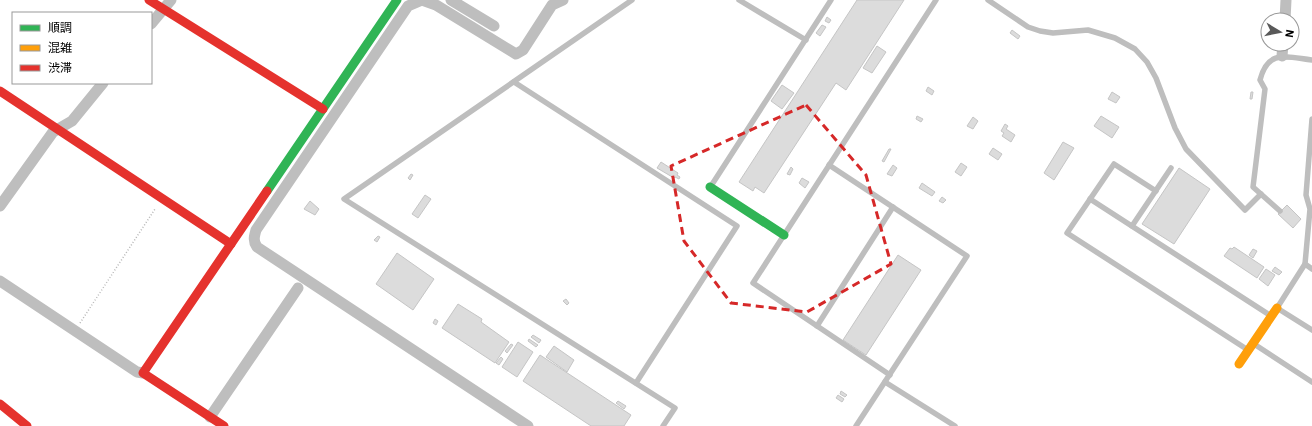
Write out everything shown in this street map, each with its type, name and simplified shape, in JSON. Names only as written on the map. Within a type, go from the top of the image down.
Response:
[{"type":"street","points":[[149,0],[323,109]]},
{"type":"street","points":[[152,23],[171,0]]},
{"type":"street","points":[[143,373],[397,0]]},
{"type":"street","points":[[528,426],[257,248],[254,242],[254,236],[256,230],[408,6],[422,0],[436,5],[516,54],[523,50],[552,5],[563,0]]},
{"type":"street","points":[[451,0],[494,26]]},
{"type":"street","points":[[1286,0],[1286,12]]},
{"type":"street","points":[[1282,52],[1282,56]]},
{"type":"street","points":[[0,206],[53,132],[72,121],[102,84]]},
{"type":"street","points":[[0,91],[231,244]]},
{"type":"street","points":[[710,187],[784,235]]},
{"type":"street","points":[[0,282],[137,372],[143,373],[210,421],[224,426]]},
{"type":"street","points":[[210,421],[298,288]]},
{"type":"street","points":[[1240,364],[1276,308]]},
{"type":"street","points":[[0,404],[27,426]]},
{"type":"lane","points":[[632,0],[344,199],[675,408],[663,426]]},
{"type":"lane","points":[[739,0],[806,40]]},
{"type":"lane","points":[[710,187],[831,0]]},
{"type":"lane","points":[[890,375],[753,283],[936,0]]},
{"type":"lane","points":[[988,0],[1028,27],[1040,32],[1053,33],[1088,30],[1115,38],[1135,49],[1147,62],[1156,78],[1175,128],[1186,149],[1245,210],[1261,194]]},
{"type":"lane","points":[[1280,211],[1253,187],[1265,89],[1260,80],[1262,70],[1268,61],[1279,56],[1312,60]]},
{"type":"lane","points":[[514,82],[737,226],[636,383]]},
{"type":"lane","points":[[1312,119],[1306,195],[1310,209],[1305,264],[1276,308],[1312,330]]},
{"type":"lane","points":[[1156,191],[1114,164],[1067,233],[1251,347],[1312,382]]},
{"type":"lane","points":[[829,165],[967,256],[856,426]]},
{"type":"lane","points":[[1132,226],[1171,168]]},
{"type":"lane","points":[[1090,199],[1271,316]]},
{"type":"lane","points":[[817,326],[893,207]]},
{"type":"lane","points":[[1305,264],[1312,269]]},
{"type":"lane","points":[[885,382],[955,426]]},
{"type":"path","points":[[75,331],[163,198]]},
{"type":"highlighted area","points":[[806,105],[866,175],[891,264],[807,312],[731,303],[684,241],[671,166]]},
{"type":"building","points":[[857,0],[904,0],[846,90],[836,83],[764,193],[755,187],[753,191],[739,182]]},
{"type":"building","points":[[827,17],[831,20],[829,23],[825,21]]},
{"type":"building","points":[[822,25],[826,27],[820,36],[816,33]]},
{"type":"building","points":[[1012,30],[1020,36],[1018,39],[1010,33]]},
{"type":"building","points":[[877,46],[886,52],[872,73],[863,68]]},
{"type":"building","points":[[782,85],[794,93],[782,109],[771,101]]},
{"type":"building","points":[[928,87],[934,91],[932,95],[926,91]]},
{"type":"building","points":[[1112,92],[1120,97],[1116,103],[1108,99]]},
{"type":"building","points":[[1251,92],[1253,92],[1252,99],[1250,99]]},
{"type":"building","points":[[917,116],[923,119],[921,122],[916,119]]},
{"type":"building","points":[[1101,116],[1119,127],[1112,138],[1094,126]]},
{"type":"building","points":[[973,117],[978,121],[973,129],[967,126]]},
{"type":"building","points":[[1005,124],[1008,126],[1006,129],[1015,135],[1011,142],[1002,136],[1004,133],[1001,131]]},
{"type":"building","points":[[1063,142],[1074,148],[1054,180],[1044,173]]},
{"type":"building","points":[[993,148],[1002,154],[998,160],[989,154]]},
{"type":"building","points":[[889,149],[891,149],[884,162],[882,161]]},
{"type":"building","points":[[661,162],[678,173],[677,175],[680,177],[679,179],[674,178],[657,168]]},
{"type":"building","points":[[961,163],[967,167],[961,176],[955,172]]},
{"type":"building","points":[[893,165],[897,168],[892,176],[887,174]]},
{"type":"building","points":[[791,167],[793,169],[790,175],[787,174]]},
{"type":"building","points":[[1179,168],[1210,189],[1174,244],[1142,224]]},
{"type":"building","points":[[411,174],[413,175],[410,180],[408,178]]},
{"type":"building","points":[[802,178],[809,182],[805,188],[799,183]]},
{"type":"building","points":[[922,183],[935,192],[932,196],[919,188]]},
{"type":"building","points":[[425,195],[431,199],[418,218],[412,214]]},
{"type":"building","points":[[942,197],[946,200],[943,203],[939,201]]},
{"type":"building","points":[[310,201],[319,209],[315,215],[304,209]]},
{"type":"building","points":[[1287,205],[1301,219],[1293,228],[1278,214]]},
{"type":"building","points":[[378,236],[380,237],[377,242],[374,240]]},
{"type":"building","points":[[1234,247],[1264,267],[1257,278],[1224,256],[1230,248],[1232,249]]},
{"type":"building","points":[[1253,249],[1257,251],[1253,258],[1249,255]]},
{"type":"building","points":[[397,253],[434,279],[413,310],[376,284]]},
{"type":"building","points":[[898,255],[921,270],[866,355],[843,340]]},
{"type":"building","points":[[1275,267],[1282,272],[1279,275],[1272,271]]},
{"type":"building","points":[[1266,269],[1275,275],[1268,286],[1259,279]]},
{"type":"building","points":[[566,299],[569,303],[567,305],[563,301]]},
{"type":"building","points":[[458,304],[482,319],[481,322],[509,342],[495,363],[442,328]]},
{"type":"building","points":[[435,319],[438,321],[436,325],[433,323]]},
{"type":"building","points":[[533,335],[541,340],[539,343],[531,337]]},
{"type":"building","points":[[529,339],[538,345],[536,347],[528,341]]},
{"type":"building","points":[[518,342],[533,352],[517,377],[502,367]]},
{"type":"building","points":[[511,344],[513,345],[507,353],[505,351]]},
{"type":"building","points":[[554,346],[574,360],[567,372],[546,357]]},
{"type":"building","points":[[540,355],[631,415],[624,426],[591,426],[523,381]]},
{"type":"building","points":[[501,357],[503,359],[499,365],[496,363]]},
{"type":"building","points":[[841,391],[847,395],[845,397],[840,394]]},
{"type":"building","points":[[838,395],[844,399],[842,402],[836,398]]},
{"type":"building","points":[[618,401],[626,406],[624,409],[616,403]]},
{"type":"traffic: fast","points":[[267,191],[397,0]]},
{"type":"traffic: fast","points":[[710,187],[784,235]]},
{"type":"traffic: slow","points":[[1239,364],[1277,308]]},
{"type":"traffic: jam","points":[[149,0],[323,109]]},
{"type":"traffic: jam","points":[[0,91],[231,244]]},
{"type":"traffic: jam","points":[[224,426],[143,373],[267,191]]},
{"type":"traffic: jam","points":[[0,404],[27,426]]}]
